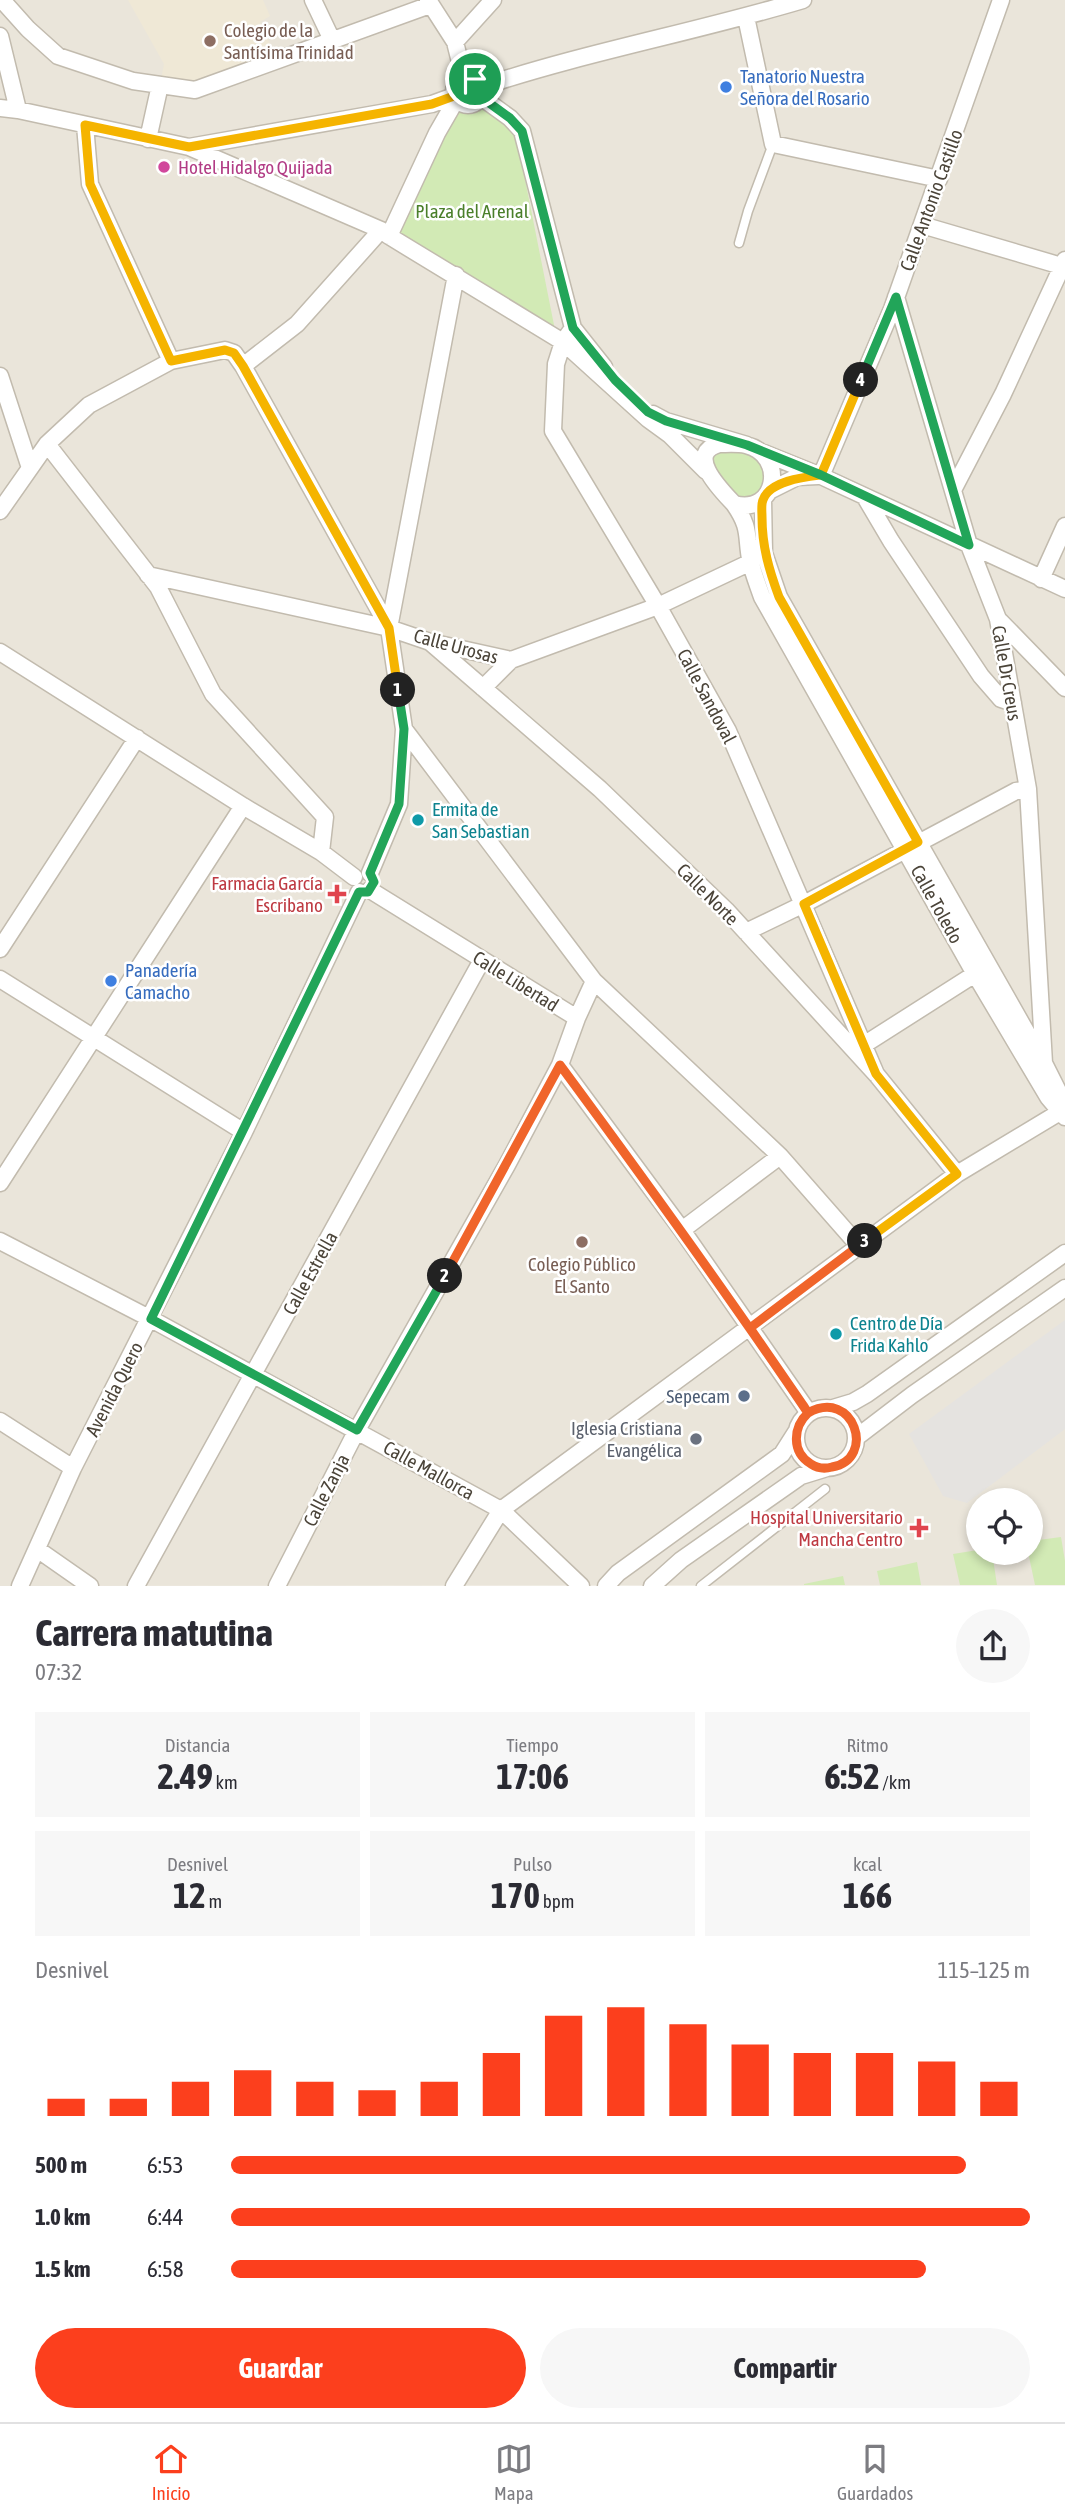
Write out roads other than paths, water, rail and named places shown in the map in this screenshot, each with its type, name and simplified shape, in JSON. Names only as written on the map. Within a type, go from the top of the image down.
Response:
[{"type":"street","points":[[2,0],[28,29],[58,56],[133,81],[195,90],[429,3],[455,42],[464,78]]},
{"type":"street","points":[[313,0],[332,40]]},
{"type":"street","points":[[455,42],[493,0]]},
{"type":"street","points":[[189,147],[455,98],[467,106],[475,103],[481,92],[528,71],[746,17],[803,0]]},
{"type":"street","name":"Calle Antonio Castillo","points":[[821,475],[896,297],[1001,0]]},
{"type":"street","points":[[746,17],[773,144],[939,179]]},
{"type":"street","points":[[0,36],[18,110]]},
{"type":"street","points":[[243,366],[297,324],[385,233],[455,98],[454,87],[464,78],[475,79],[481,92],[522,131],[568,335],[648,419],[670,435],[706,471],[734,504],[750,506],[797,477],[821,475]]},
{"type":"street","points":[[148,139],[160,85]]},
{"type":"street","points":[[432,104],[437,133]]},
{"type":"street","points":[[0,108],[189,147],[385,233],[456,275],[568,335],[648,412],[666,421],[753,448],[821,475],[1065,589]]},
{"type":"street","points":[[85,125],[90,184],[171,361]]},
{"type":"street","points":[[922,225],[1064,265],[1003,394],[953,490]]},
{"type":"street","points":[[361,886],[374,882],[370,873],[399,804],[404,729],[389,628],[456,275]]},
{"type":"street","name":"Calle Dr Creus","points":[[896,297],[969,545],[998,619],[1028,789],[1044,1063]]},
{"type":"street","name":"Calle Sandoval","points":[[568,335],[556,364],[553,431],[658,606],[728,731],[876,1074]]},
{"type":"street","points":[[0,512],[47,444],[89,405],[171,361],[225,350],[234,353],[243,366],[389,628]]},
{"type":"street","points":[[0,376],[30,468]]},
{"type":"street","points":[[47,444],[158,587],[213,694],[324,817],[321,852]]},
{"type":"street","points":[[706,471],[704,459],[712,446],[753,448],[771,467],[767,494]]},
{"type":"street","name":"Calle Toledo","points":[[767,494],[764,553],[779,597],[912,845],[975,974],[1048,1097],[1064,1113]]},
{"type":"street","points":[[865,496],[891,541],[981,676],[1000,699],[1013,703]]},
{"type":"street","name":"Calle Toledo","points":[[734,504],[749,531],[751,562],[762,597],[1044,1063],[1058,1091],[1064,1113]]},
{"type":"street","points":[[1041,579],[1065,526]]},
{"type":"street","name":"Calle Urosas","points":[[148,575],[389,628],[430,642],[511,660],[658,606],[751,562]]},
{"type":"street","points":[[998,619],[1065,688]]},
{"type":"street","name":"Calle Norte","points":[[430,642],[600,789],[746,932],[876,1074],[957,1174]]},
{"type":"street","name":"Calle Libertad","points":[[0,652],[243,806],[321,852],[361,886],[577,1018],[560,1065]]},
{"type":"street","points":[[484,688],[511,660]]},
{"type":"street","points":[[404,729],[594,981],[780,1156],[859,1246]]},
{"type":"street","points":[[0,949],[137,738]]},
{"type":"street","points":[[746,932],[1016,791],[1028,789]]},
{"type":"street","points":[[0,1183],[243,806]]},
{"type":"street","name":"Avenida Quero","points":[[20,1586],[73,1468],[244,1132],[361,886]]},
{"type":"street","name":"Calle Estrella","points":[[136,1586],[482,960]]},
{"type":"street","points":[[862,1046],[975,974]]},
{"type":"street","points":[[0,979],[244,1132]]},
{"type":"street","points":[[577,1018],[594,981]]},
{"type":"street","points":[[560,1065],[682,1230],[808,1413]]},
{"type":"street","name":"Calle Zanja","points":[[276,1586],[357,1430],[560,1065]]},
{"type":"street","points":[[454,1586],[501,1510],[957,1174],[1064,1113]]},
{"type":"street","points":[[682,1230],[780,1156]]},
{"type":"street","name":"Calle Mallorca","points":[[0,1241],[151,1319],[501,1510],[581,1586]]},
{"type":"street","points":[[606,1586],[618,1573],[782,1454],[808,1413],[853,1402],[867,1394],[1065,1253]]},
{"type":"street","points":[[857,1437],[912,1395],[1065,1288]]},
{"type":"street","points":[[652,1586],[681,1560],[801,1476],[845,1462],[852,1455],[857,1437],[852,1421],[840,1410],[833,1408]]},
{"type":"street","points":[[0,1421],[73,1468]]},
{"type":"street","points":[[796,1432],[798,1450],[803,1457],[810,1463],[827,1468]]},
{"type":"street","points":[[37,1549],[90,1586]]},
{"type":"lane","points":[[739,243],[773,144]]},
{"type":"lane","points":[[701,1586],[825,1489]]},
{"type":"place","name":"Colegio de la Santísima Trinidad","points":[[210,41]]},
{"type":"place","name":"Tanatorio Nuestra Señora del Rosario","points":[[726,87]]},
{"type":"place","name":"Hotel Hidalgo Quijada","points":[[164,167]]},
{"type":"place","name":"Ermita de San Sebastian","points":[[418,820]]},
{"type":"place","name":"Farmacia García Escribano","points":[[337,894]]},
{"type":"place","name":"Panadería Camacho","points":[[111,981]]},
{"type":"place","name":"Colegio Público El Santo","points":[[582,1242]]},
{"type":"place","name":"Centro de Día Frida Kahlo","points":[[836,1334]]},
{"type":"place","name":"Sepecam","points":[[744,1396]]},
{"type":"place","name":"Iglesia Cristiana Evangélica","points":[[696,1439]]},
{"type":"place","name":"Hospital Universitario Mancha Centro","points":[[919,1528]]},
{"type":"park label","name":"Plaza del Arenal","points":[[472,211]]}]
